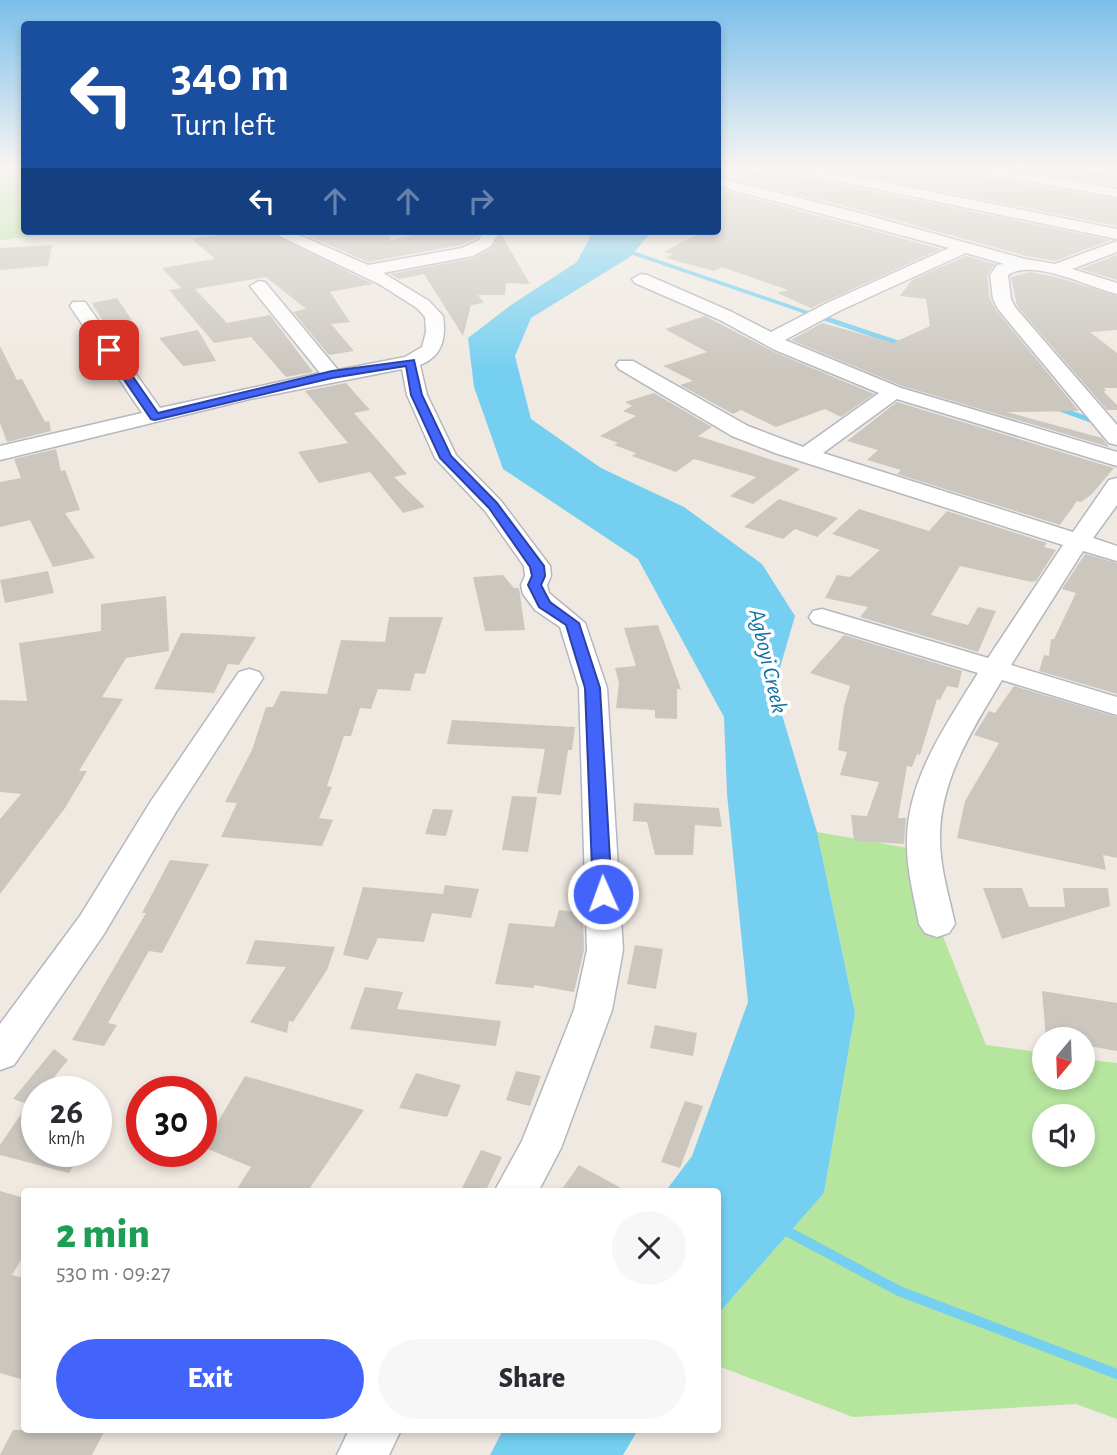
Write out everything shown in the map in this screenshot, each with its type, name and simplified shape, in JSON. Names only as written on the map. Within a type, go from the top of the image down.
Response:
[{"type":"street","points":[[0,453],[332,375],[410,362],[421,359],[432,350],[435,345],[434,316],[423,303],[364,271],[290,237]]},
{"type":"street","points":[[364,271],[467,252],[485,243],[489,237]]},
{"type":"street","points":[[928,237],[1024,264],[1056,269],[1117,289]]},
{"type":"street","points":[[1056,269],[1117,246]]},
{"type":"street","points":[[771,340],[965,247]]},
{"type":"street","points":[[1024,264],[1003,269],[999,279],[1002,299],[1023,329],[1111,431]]},
{"type":"street","points":[[641,279],[726,316],[771,340],[894,392],[1117,459]]},
{"type":"street","points":[[259,286],[332,375]]},
{"type":"street","points":[[79,306],[155,417]]},
{"type":"street","points":[[410,362],[417,395],[446,458],[493,506],[537,566],[538,576],[534,585],[536,594],[544,604],[572,623],[593,688],[605,950],[593,1010],[540,1147],[517,1188]]},
{"type":"street","points":[[626,365],[740,431],[806,455],[1117,554]]},
{"type":"street","points":[[806,455],[894,392]]},
{"type":"street","points":[[937,924],[924,856],[924,825],[936,778],[967,711],[1055,573],[1093,525],[1117,485]]},
{"type":"street","points":[[822,617],[1117,706]]},
{"type":"street","points":[[0,1054],[92,925],[162,808],[249,678]]},
{"type":"street","points":[[362,1455],[374,1433]]},
{"type":"green space","points":[[0,237],[27,237],[0,240]]},
{"type":"green space","points":[[817,832],[908,848],[986,1045],[1032,1051],[1032,1090],[1096,1090],[1096,1061],[1117,1063],[1117,1419],[1076,1404],[853,1417],[721,1367],[721,1311],[824,1193],[855,1013]]},
{"type":"water","name":"Agboyi Creek","points":[[590,237],[647,237],[630,257],[531,318],[515,356],[531,419],[601,468],[684,507],[762,564],[795,616],[774,688],[817,832],[855,1013],[824,1193],[721,1311],[721,1188],[668,1188],[692,1156],[748,1002],[727,794],[724,717],[638,559],[503,469],[474,387],[468,338],[511,305],[577,262]]},
{"type":"water","points":[[501,1433],[636,1433],[623,1455],[490,1455]]},
{"type":"building","points":[[279,237],[373,284],[330,292],[350,322],[331,324],[354,351],[329,355],[293,312],[306,309],[266,277],[195,289],[227,323],[270,315],[313,372],[286,377],[251,337],[214,343],[169,290],[181,288],[162,268],[215,259],[192,239]]},
{"type":"building","points":[[311,237],[390,237],[390,241],[406,237],[478,237],[461,245],[368,262]]},
{"type":"building","points":[[499,237],[503,237],[530,284],[506,283],[505,295],[478,295],[484,303],[471,305],[463,336],[424,274],[399,279],[390,274],[474,258],[492,248]]},
{"type":"building","points":[[692,237],[896,237],[941,249],[811,308],[777,293],[788,290],[722,267],[714,271],[665,258],[673,254],[664,252]]},
{"type":"building","points":[[957,237],[1096,237],[1111,240],[1055,261]]},
{"type":"building","points":[[52,245],[48,266],[0,270],[0,248]]},
{"type":"building","points":[[1117,255],[1117,280],[1080,269]]},
{"type":"building","points":[[966,256],[995,264],[987,275],[990,299],[996,310],[1079,411],[1007,412],[1102,438],[1109,447],[902,386],[791,340],[822,323],[893,343],[930,326],[926,299],[900,296],[912,280]]},
{"type":"building","points":[[1031,272],[1117,296],[1117,330],[1090,332],[1117,353],[1117,388],[1104,388],[1106,391],[1103,391],[1117,405],[1117,410],[1107,410],[1017,306],[1011,277]]},
{"type":"building","points":[[117,298],[133,322],[106,326],[92,303]]},
{"type":"building","points":[[705,316],[774,352],[874,394],[841,417],[825,409],[776,427],[741,410],[733,414],[680,385],[693,381],[663,366],[707,352],[665,329]]},
{"type":"building","points":[[198,330],[216,361],[183,366],[159,338]]},
{"type":"building","points":[[0,346],[17,380],[22,379],[45,422],[49,421],[51,431],[7,442],[0,423]]},
{"type":"building","points":[[346,383],[370,410],[354,413],[407,474],[394,477],[425,507],[403,513],[370,472],[319,483],[298,452],[348,443],[305,391]]},
{"type":"building","points":[[654,393],[712,427],[698,436],[800,469],[753,504],[730,496],[756,477],[694,459],[676,472],[632,456],[636,453],[614,445],[618,443],[600,436],[636,416],[623,411],[632,406],[625,402]]},
{"type":"building","points":[[897,402],[1114,468],[1092,494],[1081,502],[1077,501],[1060,525],[897,474],[901,470],[867,460],[878,450],[847,441]]},
{"type":"building","points":[[56,449],[61,471],[65,470],[80,510],[65,513],[95,558],[53,567],[30,520],[0,527],[0,482],[21,478],[14,459]]},
{"type":"building","points":[[779,499],[838,518],[817,537],[795,529],[783,539],[744,527]]},
{"type":"building","points":[[859,509],[929,531],[947,511],[1047,543],[1044,547],[1056,550],[1036,581],[1032,582],[960,566],[931,615],[968,625],[978,607],[996,611],[978,652],[860,617],[868,607],[825,598],[837,575],[850,577],[880,550],[832,534]]},
{"type":"building","points":[[1085,554],[1117,563],[1117,694],[1039,671],[1044,655],[1049,656],[1051,639],[1054,639],[1076,593],[1062,589]]},
{"type":"building","points":[[48,571],[54,593],[5,603],[0,580]]},
{"type":"building","points":[[503,575],[514,588],[519,588],[525,630],[485,631],[473,577]]},
{"type":"building","points":[[166,596],[169,651],[126,658],[102,697],[123,699],[79,771],[87,771],[65,808],[0,894],[0,819],[21,794],[0,792],[0,700],[27,701],[19,643],[101,631],[101,604]]},
{"type":"building","points":[[389,617],[443,617],[425,674],[415,673],[410,691],[378,689],[371,709],[360,708],[351,736],[344,736],[327,786],[332,787],[319,818],[333,820],[322,846],[221,837],[237,803],[225,802],[252,750],[266,707],[273,707],[281,691],[327,694],[341,640],[385,642]]},
{"type":"building","points":[[658,625],[681,689],[677,689],[677,719],[655,718],[655,710],[616,708],[619,683],[615,668],[636,666],[624,628]]},
{"type":"building","points":[[181,633],[256,637],[239,665],[228,664],[214,693],[154,689]]},
{"type":"building","points":[[844,635],[962,671],[958,688],[947,686],[940,700],[937,699],[920,755],[917,754],[912,767],[907,766],[898,818],[906,818],[904,844],[854,841],[851,815],[867,816],[879,782],[840,775],[847,752],[838,750],[844,706],[850,686],[810,673]]},
{"type":"building","points":[[1014,686],[1117,717],[1117,858],[1103,855],[1106,870],[957,838],[965,801],[999,743],[974,735],[989,711],[995,713]]},
{"type":"building","points":[[452,720],[575,727],[572,750],[568,750],[561,795],[537,793],[545,749],[447,744]]},
{"type":"building","points":[[512,796],[537,797],[528,852],[502,850]]},
{"type":"building","points":[[634,803],[719,808],[722,827],[695,825],[693,855],[655,855],[647,822],[633,821]]},
{"type":"building","points":[[433,809],[453,810],[446,836],[425,834]]},
{"type":"building","points":[[170,860],[209,864],[162,953],[149,951],[108,1023],[117,1025],[104,1046],[72,1040],[146,913],[142,913]]},
{"type":"building","points":[[445,885],[479,889],[471,918],[432,913],[424,942],[378,938],[368,960],[343,955],[363,887],[443,894]]},
{"type":"building","points":[[983,888],[1022,888],[1029,907],[1065,907],[1063,888],[1108,888],[1110,906],[1002,939]]},
{"type":"building","points":[[559,910],[583,913],[584,950],[574,992],[534,985],[534,988],[495,984],[509,923],[554,927]]},
{"type":"building","points":[[255,940],[335,947],[327,970],[293,1022],[289,1021],[287,1033],[250,1022],[286,967],[246,964]]},
{"type":"building","points":[[635,945],[663,949],[656,989],[627,984]]},
{"type":"building","points":[[365,987],[403,992],[397,1009],[501,1021],[496,1046],[350,1029]]},
{"type":"building","points":[[1042,991],[1117,1003],[1117,1051],[1096,1047],[1096,1027],[1045,1027]]},
{"type":"building","points":[[655,1025],[697,1033],[693,1056],[650,1048]]},
{"type":"building","points":[[54,1049],[68,1060],[55,1076],[32,1076]]},
{"type":"building","points":[[516,1071],[541,1076],[530,1106],[506,1100]]},
{"type":"building","points":[[416,1073],[461,1085],[447,1117],[399,1108]]},
{"type":"building","points":[[245,1076],[364,1110],[310,1188],[238,1188],[251,1167],[217,1153],[217,1123]]},
{"type":"building","points":[[21,1089],[21,1102],[13,1099]]},
{"type":"building","points":[[685,1101],[703,1106],[680,1168],[661,1162]]},
{"type":"building","points":[[21,1114],[21,1160],[0,1155],[0,1145]]},
{"type":"building","points":[[481,1150],[502,1157],[487,1188],[462,1188]]},
{"type":"building","points":[[579,1165],[621,1188],[563,1188]]},
{"type":"building","points":[[46,1167],[73,1167],[69,1173]]},
{"type":"building","points":[[0,1191],[21,1197],[21,1260],[12,1275],[21,1277],[21,1379],[0,1373]]},
{"type":"building","points":[[13,1430],[21,1430],[21,1433],[103,1433],[92,1455],[0,1455]]},
{"type":"waterway","points":[[627,251],[817,316]]},
{"type":"waterway","points":[[812,314],[904,345]]},
{"type":"waterway","points":[[1057,408],[1096,422],[1117,426]]},
{"type":"waterway","points":[[781,1228],[899,1291],[1117,1374]]},
{"type":"route","points":[[109,350],[155,417],[332,375],[410,362],[417,395],[446,458],[493,506],[537,566],[538,576],[534,585],[536,594],[544,604],[572,623],[593,688],[603,894]]}]
